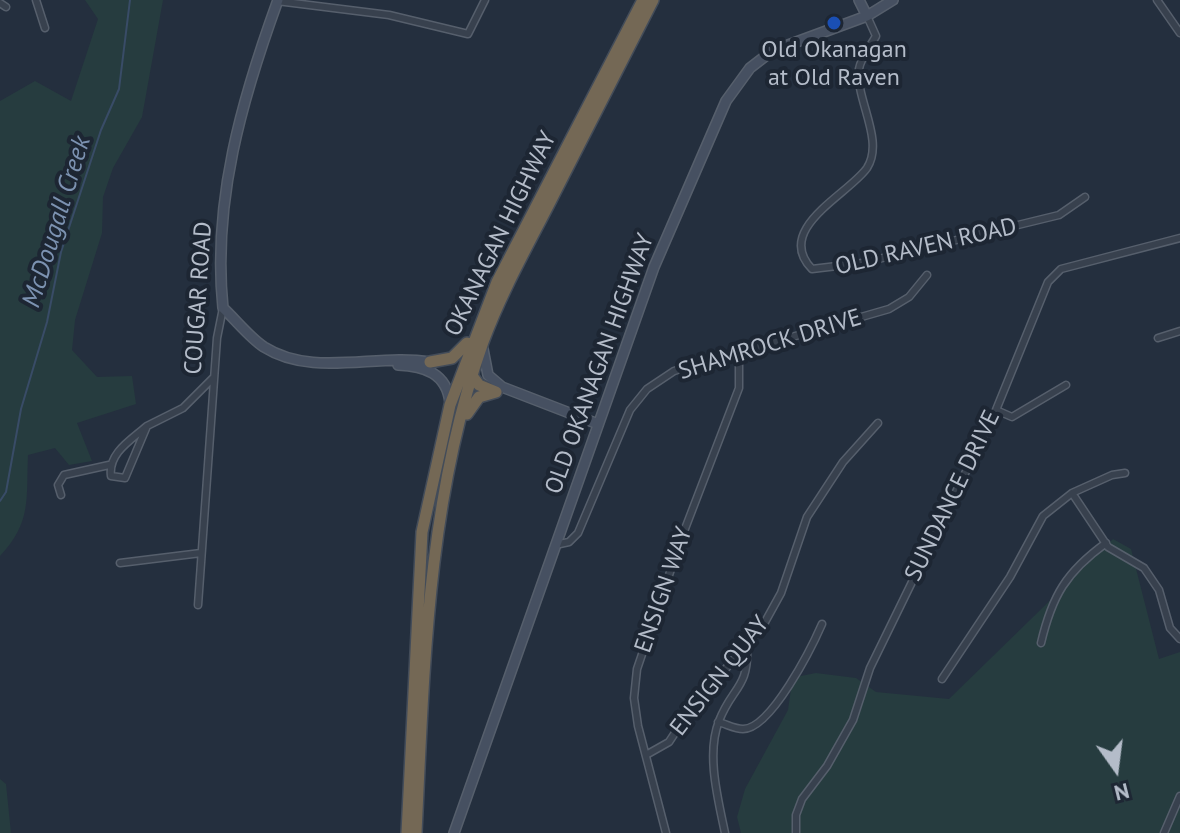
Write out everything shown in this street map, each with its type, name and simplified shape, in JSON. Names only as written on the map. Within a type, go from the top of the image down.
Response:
[{"type":"highway","name":"OKANAGAN HIGHWAY","points":[[407,833],[422,532],[450,405],[481,318],[643,0]]},
{"type":"highway","name":"OKANAGAN HIGHWAY","points":[[416,833],[428,603],[447,474],[472,378],[507,286],[653,0]]},
{"type":"highway","points":[[430,362],[459,354],[481,318]]},
{"type":"highway","points":[[481,318],[480,341],[470,366],[472,378],[496,392]]},
{"type":"highway","points":[[430,362],[460,373],[463,385],[457,407],[459,428]]},
{"type":"highway","points":[[459,428],[479,397],[496,392]]},
{"type":"street","points":[[36,0],[45,28]]},
{"type":"street","points":[[330,8],[333,0]]},
{"type":"street","points":[[277,1],[389,15],[468,34],[485,0]]},
{"type":"street","points":[[859,0],[867,16]]},
{"type":"street","name":"OLD OKANAGAN HIGHWAY","points":[[454,833],[654,267],[726,101],[750,68],[772,51],[792,40],[867,16],[893,0]]},
{"type":"street","points":[[1157,0],[1180,33]]},
{"type":"street","name":"COUGAR ROAD","points":[[198,605],[214,377],[223,308],[224,219],[235,130],[277,1]]},
{"type":"street","name":"OLD RAVEN ROAD","points":[[867,16],[876,36],[861,60],[858,73],[869,130],[871,160],[865,170],[829,200],[805,234],[801,248],[804,261],[812,269],[862,263],[1059,215],[1085,197]]},
{"type":"street","name":"SUNDANCE DRIVE","points":[[796,833],[796,815],[802,799],[827,766],[853,720],[870,668],[996,410],[1048,282],[1061,269],[1180,238]]},
{"type":"street","name":"SHAMROCK DRIVE","points":[[555,545],[569,542],[578,533],[630,410],[647,389],[674,371],[889,309],[909,297],[927,275]]},
{"type":"street","points":[[223,308],[261,346],[281,356],[309,362],[397,358],[430,362]]},
{"type":"street","points":[[1158,338],[1180,331]]},
{"type":"street","points":[[484,342],[483,360],[493,381],[598,424]]},
{"type":"street","name":"ENSIGN WAY","points":[[666,833],[634,698],[637,669],[683,534],[739,388],[739,352]]},
{"type":"street","points":[[379,361],[433,372],[444,382],[450,405]]},
{"type":"street","points":[[147,426],[125,478],[111,476],[109,465],[116,453],[147,426],[183,408],[214,377]]},
{"type":"street","points":[[996,410],[1012,417],[1066,385]]},
{"type":"street","points":[[496,392],[543,403]]},
{"type":"street","name":"ENSIGN QUAY","points":[[646,755],[669,742],[686,716],[747,647],[781,593],[807,517],[843,462],[878,423]]},
{"type":"street","points":[[61,495],[58,485],[64,475],[109,465]]},
{"type":"street","points":[[942,679],[1043,516],[1072,493],[1112,475],[1125,473]]},
{"type":"street","points":[[1072,493],[1106,543],[1144,568],[1159,590],[1170,628],[1180,639]]},
{"type":"street","points":[[1041,643],[1055,594],[1077,567],[1106,543]]},
{"type":"street","points":[[120,563],[201,553]]},
{"type":"street","points":[[718,722],[743,729],[757,723],[796,678],[822,624]]},
{"type":"street","points":[[725,833],[714,756],[718,722],[748,671],[747,647]]},
{"type":"street","points":[[1164,833],[1180,796]]},
{"type":"green space","points":[[85,0],[163,0],[142,117],[113,168],[103,197],[102,233],[75,320],[72,350],[97,377],[132,376],[136,404],[77,423],[92,461],[69,465],[55,448],[28,455],[27,497],[22,521],[18,532],[0,556],[0,101],[35,81],[71,101],[98,19]]},
{"type":"green space","points":[[1113,539],[1131,549],[1159,659],[1180,652],[1180,833],[741,833],[737,817],[745,789],[788,710],[792,682],[796,677],[816,673],[856,678],[876,692],[949,699]]},
{"type":"green space","points":[[0,779],[6,784],[11,833],[0,833]]},
{"type":"waterway","name":"McDougall Creek","points":[[0,501],[6,492],[21,409],[47,322],[61,252],[101,130],[119,89],[130,0]]},
{"type":"place","name":"Old Okanagan at Old Raven","points":[[834,23]]}]
